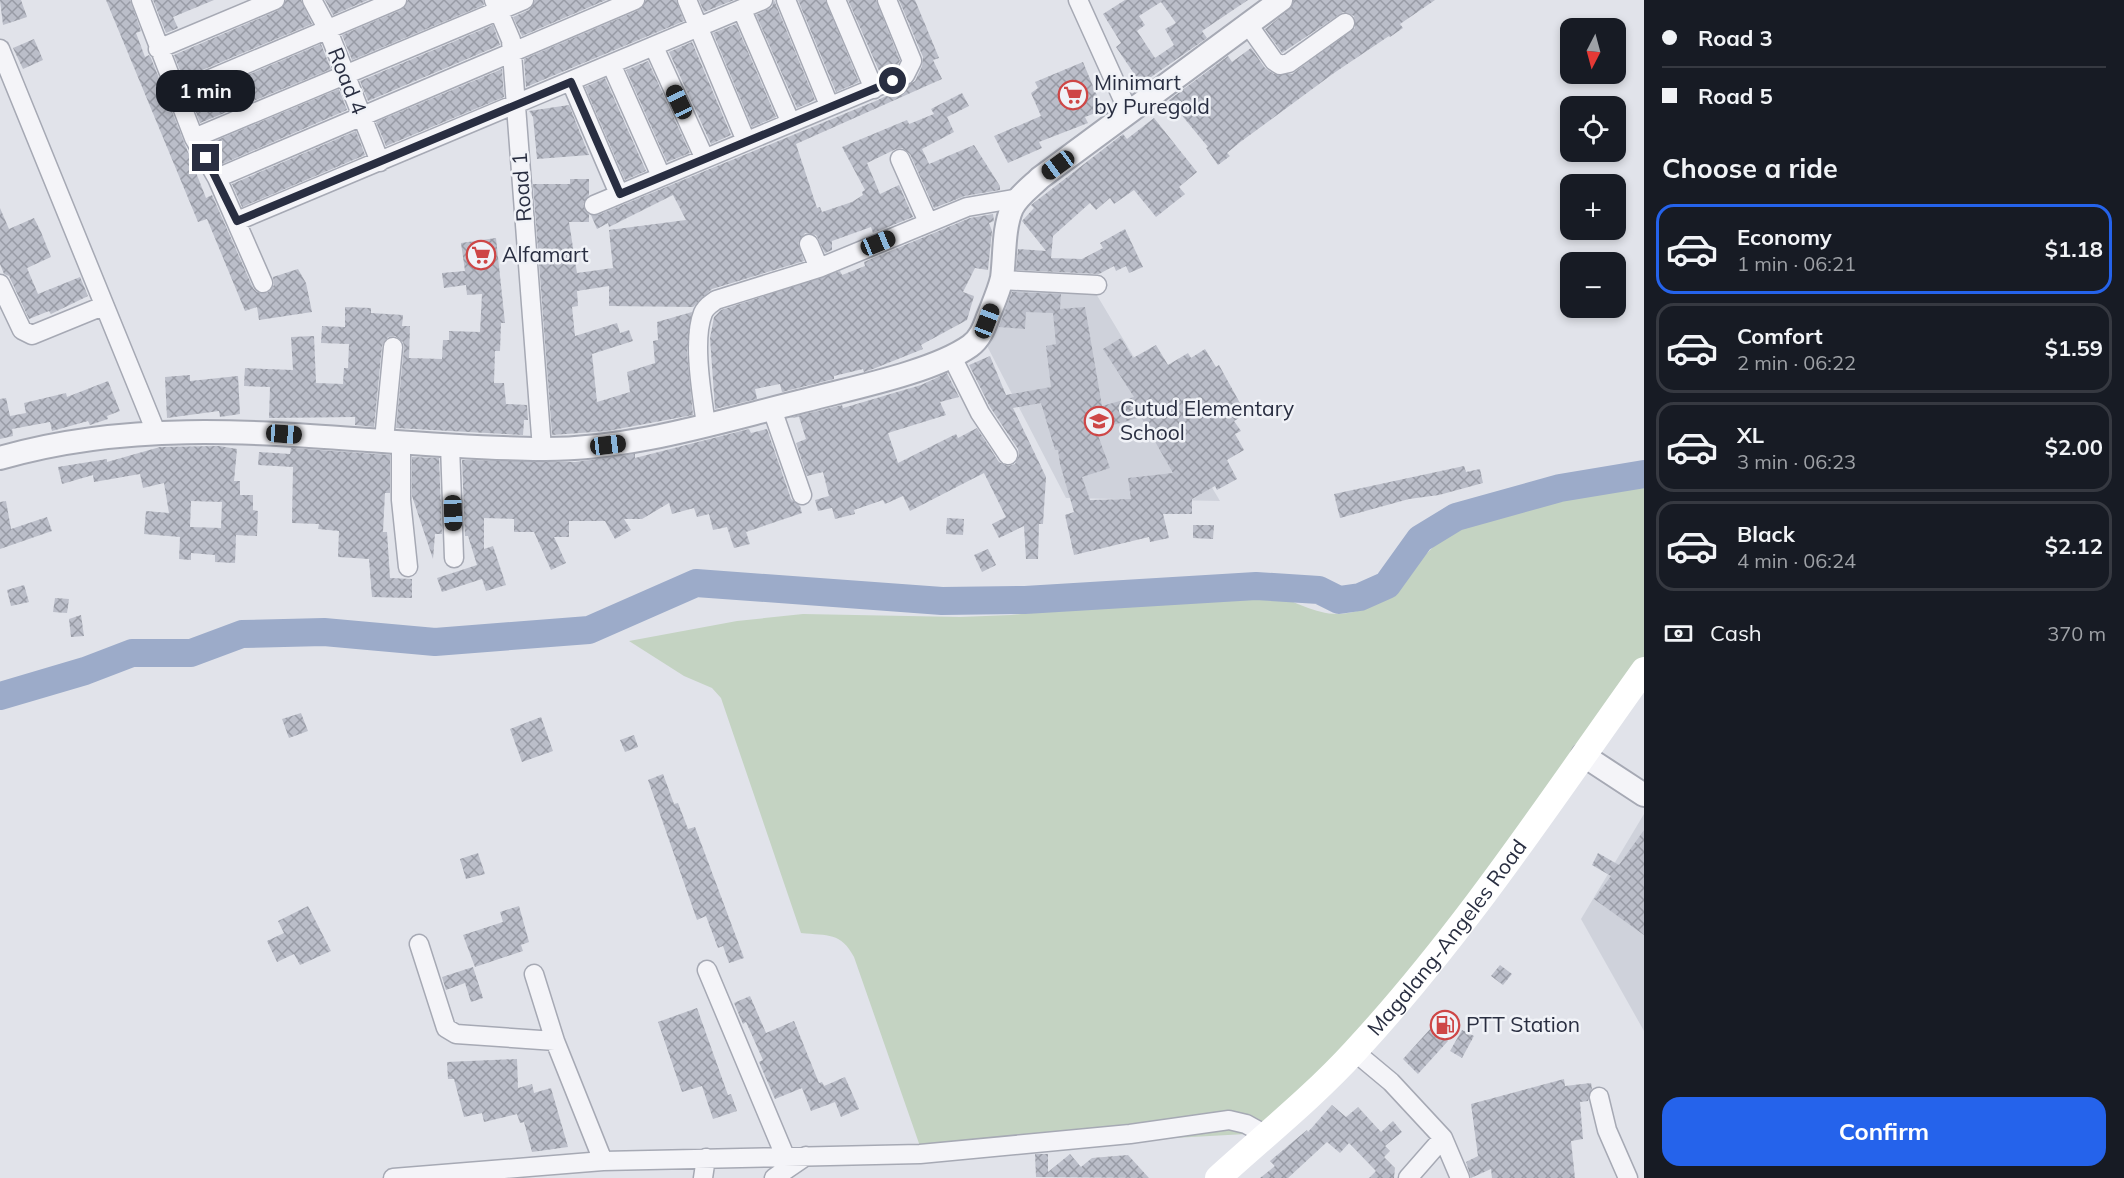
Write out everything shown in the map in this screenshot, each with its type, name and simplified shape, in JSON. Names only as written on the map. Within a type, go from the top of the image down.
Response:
[{"type":"main road","name":"Magalang-Angeles Road","points":[[1218,1178],[1325,1083],[1419,979],[1492,885],[1644,670]]},
{"type":"street","points":[[158,49],[275,0]]},
{"type":"street","name":"Road 4","points":[[312,0],[327,28],[380,162]]},
{"type":"street","points":[[177,93],[397,0]]},
{"type":"street","points":[[194,138],[345,76],[496,6],[524,0]]},
{"type":"street","points":[[217,178],[635,0]]},
{"type":"street","points":[[687,0],[746,141]]},
{"type":"street","points":[[237,221],[612,66],[697,27],[764,0]]},
{"type":"street","points":[[786,0],[829,105]]},
{"type":"street","points":[[836,0],[874,89]]},
{"type":"street","points":[[594,205],[790,121],[905,75],[912,61],[887,0]]},
{"type":"street","points":[[1078,0],[1130,113]]},
{"type":"street","points":[[0,458],[103,436],[156,432],[240,431],[392,440],[450,446],[542,449],[622,444],[868,385],[952,357],[978,339],[1001,280],[1010,218],[1019,198],[1040,178],[1281,0]]},
{"type":"street","points":[[146,2],[158,49],[194,138],[217,178],[263,283]]},
{"type":"street","name":"Road 1","points":[[496,6],[511,40],[542,449]]},
{"type":"street","points":[[742,10],[790,121]]},
{"type":"street","points":[[1247,23],[1274,61],[1285,65],[1346,23]]},
{"type":"street","points":[[654,47],[704,157]]},
{"type":"street","points":[[0,49],[156,432]]},
{"type":"street","points":[[612,66],[661,176]]},
{"type":"street","points":[[571,82],[620,194]]},
{"type":"street","points":[[900,159],[928,222]]},
{"type":"street","points":[[706,424],[699,340],[702,314],[706,307],[716,300],[819,268],[967,207],[1019,198]]},
{"type":"street","points":[[809,244],[819,268]]},
{"type":"street","points":[[1001,280],[1097,285]]},
{"type":"street","points":[[0,284],[22,330],[32,335],[103,306]]},
{"type":"street","points":[[393,347],[392,440],[408,567]]},
{"type":"street","points":[[952,357],[980,413],[1008,454]]},
{"type":"street","points":[[772,408],[802,495]]},
{"type":"street","points":[[450,446],[454,558]]},
{"type":"street","points":[[1583,755],[1644,795]]},
{"type":"street","points":[[419,944],[446,1028],[456,1034],[555,1041]]},
{"type":"street","points":[[707,970],[785,1156]]},
{"type":"street","points":[[534,974],[555,1041],[603,1161]]},
{"type":"street","points":[[1355,1052],[1391,1082],[1443,1138],[1460,1178]]},
{"type":"street","points":[[1599,1097],[1607,1130],[1628,1178]]},
{"type":"street","points":[[393,1178],[603,1161],[920,1154],[1130,1134],[1229,1120],[1246,1124],[1266,1135]]},
{"type":"street","points":[[1408,1178],[1443,1138]]},
{"type":"street","points":[[774,1178],[806,1156]]},
{"type":"street","points":[[703,1178],[706,1158]]},
{"type":"shaded area","name":"Cutud Elementary School","points":[[1005,283],[1095,292],[1220,501],[1066,498],[986,344]]},
{"type":"shaded area","points":[[1644,814],[1644,1031],[1581,919]]},
{"type":"green space","points":[[1644,483],[1644,659],[1466,911],[1264,1133],[922,1152],[854,957],[839,939],[826,935],[801,933],[721,698],[712,688],[684,676],[629,641],[737,621],[803,614],[960,617],[1011,615],[1241,593],[1273,595],[1319,611],[1348,613],[1379,601],[1440,540],[1473,520],[1496,511],[1546,499]]},
{"type":"building","points":[[0,0],[21,0],[27,17],[3,25]]},
{"type":"building","points":[[106,0],[130,0],[141,31],[136,33],[145,57],[149,55],[151,58],[206,198],[212,195],[253,288],[257,292],[267,293],[274,285],[273,277],[298,269],[306,283],[312,312],[259,320],[257,307],[245,311],[207,219],[198,222]]},
{"type":"building","points":[[153,0],[214,0],[173,17],[178,28],[166,33]]},
{"type":"building","points":[[286,0],[301,0],[312,24],[183,78],[174,55],[279,10]]},
{"type":"building","points":[[325,0],[368,0],[333,15]]},
{"type":"building","points":[[408,0],[483,0],[484,5],[352,60],[342,35],[401,10]]},
{"type":"building","points":[[535,0],[606,0],[522,36],[513,17],[529,10]]},
{"type":"building","points":[[646,0],[676,0],[684,21],[526,87],[524,59],[639,10]]},
{"type":"building","points":[[699,0],[734,0],[704,12]]},
{"type":"building","points":[[774,0],[815,100],[797,108],[756,15],[772,7]]},
{"type":"building","points":[[798,0],[825,0],[859,82],[836,92]]},
{"type":"building","points":[[848,0],[876,0],[900,61],[897,66],[880,73]]},
{"type":"building","points":[[899,0],[915,0],[939,58],[933,60],[942,79],[796,144],[817,208],[820,207],[822,212],[852,202],[863,195],[862,192],[865,190],[842,147],[907,120],[909,124],[934,114],[931,109],[962,93],[969,106],[947,117],[954,132],[922,149],[929,164],[974,145],[1000,186],[1000,190],[965,196],[934,208],[910,154],[902,148],[896,149],[867,163],[880,194],[899,185],[913,217],[873,233],[871,227],[832,241],[832,250],[825,253],[816,235],[805,233],[798,243],[804,261],[712,289],[693,307],[609,306],[609,286],[577,291],[578,306],[572,307],[575,336],[617,323],[620,333],[629,330],[633,341],[592,354],[597,402],[630,392],[627,372],[655,363],[653,341],[658,340],[657,322],[692,312],[687,352],[693,415],[607,431],[552,435],[533,184],[570,184],[570,179],[589,179],[589,195],[583,204],[589,215],[589,222],[569,222],[577,273],[613,268],[609,230],[686,220],[673,195],[609,227],[608,223],[597,229],[591,215],[598,215],[878,100],[915,81],[922,66],[923,57]]},
{"type":"building","points":[[1125,0],[1248,0],[1202,31],[1207,38],[1141,84],[1116,47],[1121,43],[1103,14]],"holes":[[[1161,2],[1176,23],[1165,29],[1174,45],[1155,58],[1137,31],[1145,25],[1139,16]]]},
{"type":"building","points":[[1294,0],[1435,0],[1400,24],[1403,28],[1334,73],[1239,143],[1227,153],[1230,156],[1218,165],[1206,148],[1208,147],[1169,100],[1228,56],[1232,62],[1251,48],[1265,68],[1274,74],[1292,74],[1355,28],[1354,16],[1343,12],[1282,53],[1265,29],[1289,10]]},
{"type":"building","points":[[736,24],[776,117],[752,127],[713,33]]},
{"type":"building","points":[[493,25],[500,45],[368,101],[360,81]]},
{"type":"building","points":[[34,39],[43,60],[23,69],[13,48]]},
{"type":"building","points":[[692,42],[731,135],[711,144],[669,52]]},
{"type":"building","points":[[321,44],[331,69],[200,123],[191,99]]},
{"type":"building","points":[[648,61],[690,153],[667,162],[626,70]]},
{"type":"building","points":[[1083,62],[1103,110],[1085,117],[1088,123],[1039,142],[1042,148],[1008,163],[994,136],[1041,116],[1031,93],[1038,88],[1035,82]]},
{"type":"building","points":[[502,69],[504,97],[386,146],[376,122]]},
{"type":"building","points":[[605,78],[646,171],[625,180],[585,87]]},
{"type":"building","points":[[339,89],[347,110],[222,164],[210,143]]},
{"type":"building","points":[[569,105],[589,155],[537,159],[533,117],[529,111]]},
{"type":"building","points":[[1154,118],[1197,172],[1179,187],[1185,194],[1156,217],[1134,190],[1114,204],[1110,198],[1096,210],[1090,203],[1053,236],[1051,258],[1082,259],[1103,248],[1100,243],[1125,229],[1143,267],[1129,273],[1126,266],[1116,271],[1114,266],[1099,274],[1016,270],[1018,249],[1046,251],[1022,221],[1034,208],[1031,205],[1123,134],[1127,139]]},
{"type":"building","points":[[356,131],[365,155],[242,207],[232,184]]},
{"type":"building","points":[[0,208],[9,229],[34,218],[41,232],[51,257],[27,268],[38,294],[80,277],[88,296],[51,314],[49,311],[29,319],[9,276],[4,274],[0,264]]},
{"type":"building","points":[[993,214],[994,221],[989,223],[992,231],[988,270],[975,268],[963,292],[974,296],[967,320],[921,345],[923,349],[873,369],[834,376],[834,379],[782,392],[780,384],[755,389],[757,399],[715,409],[710,338],[714,317],[721,310],[840,271],[842,275],[865,266],[864,262],[970,218]]},
{"type":"building","points":[[496,238],[505,323],[501,323],[500,351],[495,351],[494,383],[504,383],[506,404],[527,405],[528,420],[524,420],[523,435],[396,428],[404,348],[403,342],[395,336],[388,337],[382,346],[374,427],[355,425],[355,417],[269,418],[270,387],[244,386],[245,368],[293,370],[291,337],[314,336],[316,383],[343,384],[344,368],[348,368],[349,344],[321,343],[322,326],[345,327],[345,307],[371,308],[371,313],[403,315],[402,326],[410,326],[409,358],[442,359],[443,340],[449,340],[449,331],[480,332],[482,294],[467,295],[466,285],[444,288],[442,273],[465,271],[461,243]]},
{"type":"building","points":[[1012,292],[1061,294],[1060,309],[1085,307],[1102,406],[1134,397],[1103,349],[1121,338],[1133,358],[1156,345],[1168,365],[1188,353],[1191,358],[1205,349],[1216,367],[1219,365],[1246,414],[1234,421],[1241,431],[1235,434],[1244,450],[1227,460],[1237,479],[1217,490],[1215,486],[1192,499],[1192,514],[1163,514],[1169,538],[1150,542],[1149,537],[1074,555],[1065,515],[1074,512],[1058,450],[1055,450],[1041,403],[1013,408],[1046,477],[1043,524],[1039,524],[1038,559],[1026,559],[1024,526],[999,538],[992,524],[1006,517],[984,473],[910,511],[903,496],[885,504],[883,500],[854,510],[855,514],[835,519],[832,508],[818,511],[815,500],[829,496],[823,472],[807,476],[796,443],[806,439],[799,417],[789,418],[842,405],[843,408],[921,385],[947,373],[959,397],[940,402],[946,415],[888,433],[898,463],[956,434],[958,438],[977,428],[999,462],[1008,466],[1015,464],[1019,455],[1018,449],[990,407],[969,365],[990,356],[1006,395],[1051,387],[1046,346],[1056,344],[1053,313],[1026,312],[1025,329],[999,327]],"holes":[[[1141,417],[1173,473],[1128,478],[1131,499],[1090,500],[1082,477],[1110,468],[1096,430]]]},
{"type":"building","points":[[190,375],[190,381],[238,376],[240,414],[220,417],[219,411],[167,418],[165,377]]},
{"type":"building","points":[[108,381],[120,411],[107,416],[108,419],[90,425],[88,421],[52,431],[50,422],[12,429],[13,436],[0,439],[0,399],[6,398],[10,416],[26,413],[24,403],[66,393],[67,397]]},
{"type":"building","points":[[749,429],[751,433],[767,429],[791,499],[800,506],[802,513],[746,532],[750,544],[734,548],[727,527],[713,530],[709,514],[697,517],[694,508],[672,514],[669,503],[642,519],[624,519],[631,530],[615,539],[605,521],[569,521],[569,537],[554,537],[566,563],[551,570],[534,532],[514,532],[514,519],[484,518],[484,549],[493,546],[506,585],[486,591],[482,579],[442,592],[437,578],[477,565],[468,536],[465,536],[462,460],[575,462],[635,454],[635,458]]},
{"type":"building","points":[[219,446],[237,449],[234,481],[240,481],[240,495],[253,495],[253,510],[258,511],[257,536],[236,535],[235,563],[215,562],[215,555],[191,553],[191,560],[179,559],[180,537],[144,534],[146,511],[169,513],[164,483],[143,488],[140,474],[94,482],[93,475],[62,484],[58,467],[107,459],[107,462],[160,447]],"holes":[[[191,501],[222,502],[221,528],[190,527]]]},
{"type":"building","points":[[291,448],[390,455],[390,493],[385,493],[383,532],[387,532],[390,578],[412,579],[412,598],[372,597],[369,559],[338,557],[339,531],[318,529],[319,524],[292,523],[293,467],[258,465],[259,452],[290,454]]},
{"type":"building","points":[[412,457],[439,458],[442,534],[435,534],[433,559],[412,496]]},
{"type":"building","points":[[1464,466],[1466,472],[1480,469],[1483,483],[1439,495],[1409,499],[1340,518],[1334,494]]},
{"type":"building","points":[[6,501],[11,529],[47,517],[52,531],[0,549],[0,502]]},
{"type":"building","points":[[947,518],[964,519],[963,535],[946,534]]},
{"type":"building","points":[[1193,525],[1214,525],[1213,539],[1193,538]]},
{"type":"building","points":[[988,549],[996,565],[982,572],[974,555]]},
{"type":"building","points":[[24,585],[29,602],[11,606],[7,590]]},
{"type":"building","points":[[55,598],[69,599],[67,613],[53,612]]},
{"type":"building","points":[[81,615],[84,636],[71,637],[69,619]]},
{"type":"building","points":[[301,713],[308,731],[289,738],[282,719]]},
{"type":"building","points":[[541,717],[553,751],[522,762],[510,729]]},
{"type":"building","points":[[634,735],[638,747],[625,752],[620,740]]},
{"type":"building","points":[[663,774],[674,804],[678,803],[688,829],[695,827],[744,958],[729,963],[723,946],[718,948],[706,916],[697,920],[648,780]]},
{"type":"building","points":[[1644,830],[1644,935],[1594,899],[1611,876],[1592,865],[1598,853],[1619,865]]},
{"type":"building","points":[[478,853],[485,874],[466,879],[460,859]]},
{"type":"building","points":[[308,906],[331,951],[300,965],[294,954],[277,962],[267,941],[284,933],[278,921]]},
{"type":"building","points":[[519,906],[529,942],[521,945],[523,951],[475,967],[463,935],[503,922],[500,912]]},
{"type":"building","points":[[1500,965],[1512,974],[1503,985],[1491,976]]},
{"type":"building","points":[[473,967],[483,998],[471,1002],[465,983],[446,990],[442,977]]},
{"type":"building","points":[[750,996],[766,1033],[794,1021],[819,1083],[822,1082],[824,1086],[845,1077],[859,1109],[841,1117],[835,1102],[811,1111],[802,1088],[775,1099],[759,1062],[763,1060],[746,1022],[743,1024],[734,1003]]},
{"type":"building","points":[[697,1008],[728,1095],[731,1094],[737,1111],[713,1119],[702,1086],[682,1092],[658,1022]]},
{"type":"building","points":[[1432,1027],[1448,1041],[1418,1074],[1403,1059]]},
{"type":"building","points":[[1462,1030],[1474,1036],[1462,1058],[1450,1051]]},
{"type":"building","points":[[517,1059],[518,1088],[532,1084],[534,1093],[551,1088],[568,1147],[532,1152],[524,1122],[520,1123],[517,1114],[484,1122],[482,1113],[464,1117],[454,1079],[448,1079],[447,1062]]},
{"type":"building","points":[[1564,1079],[1565,1086],[1591,1083],[1592,1089],[1588,1101],[1580,1102],[1583,1139],[1571,1141],[1575,1178],[1492,1178],[1491,1169],[1471,1178],[1466,1162],[1478,1156],[1471,1104]]},
{"type":"building","points":[[1332,1105],[1346,1117],[1358,1107],[1381,1132],[1393,1121],[1402,1132],[1385,1146],[1390,1151],[1384,1157],[1395,1168],[1394,1178],[1369,1178],[1376,1171],[1349,1143],[1340,1153],[1327,1142],[1288,1178],[1260,1178],[1275,1166],[1270,1161],[1307,1130],[1308,1132]]},
{"type":"building","points":[[1035,1154],[1048,1154],[1048,1172],[1070,1154],[1081,1167],[1092,1158],[1128,1155],[1149,1178],[1036,1177]]},
{"type":"waterway","points":[[0,696],[85,671],[132,653],[191,653],[242,634],[324,632],[435,642],[589,630],[696,583],[942,601],[1025,600],[1256,586],[1319,590],[1339,600],[1360,597],[1387,585],[1420,539],[1456,517],[1560,488],[1644,474]]},
{"type":"place","name":"Minimart by Puregold","points":[[1073,95]]},
{"type":"place","name":"Alfamart","points":[[481,255]]},
{"type":"place","name":"Cutud Elementary School","points":[[1099,421]]},
{"type":"place","name":"PTT Station","points":[[1445,1025]]},
{"type":"route","points":[[206,158],[237,221],[571,82],[620,194],[790,121],[893,81]]}]
